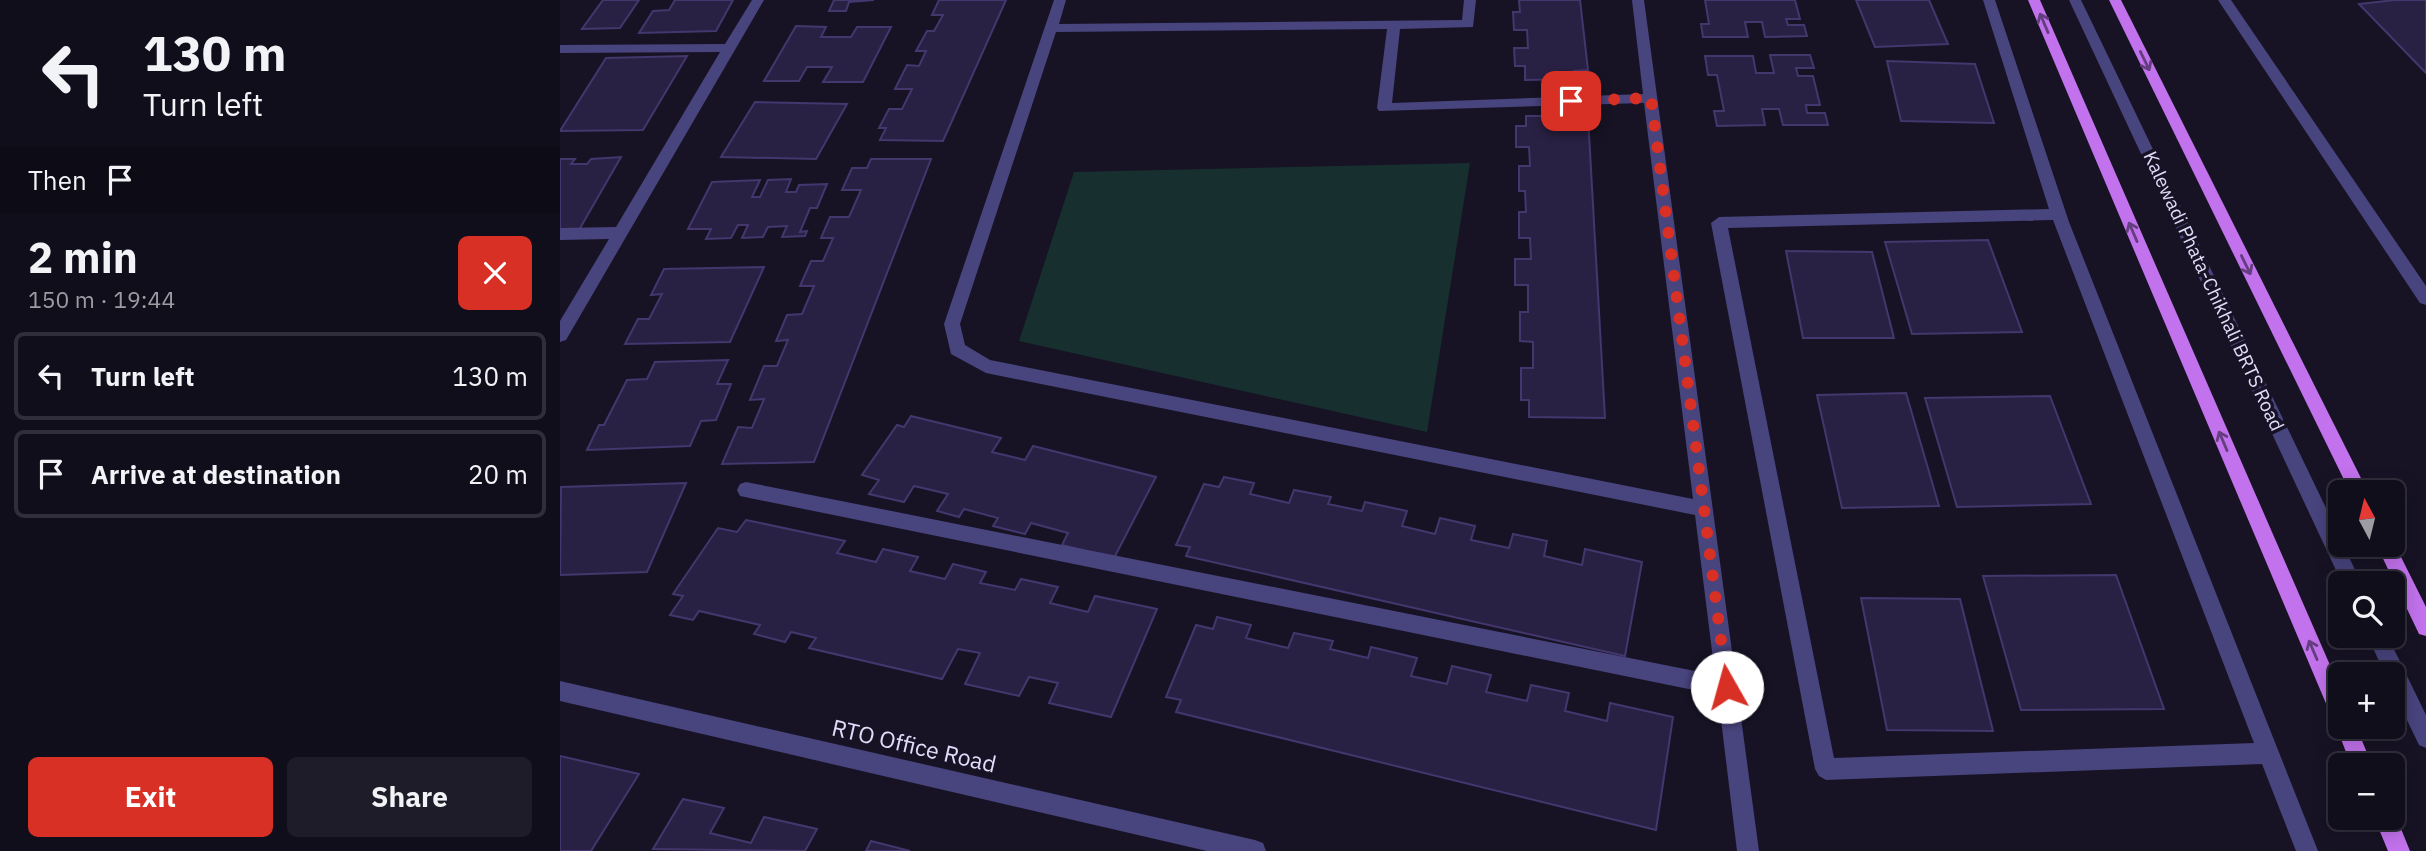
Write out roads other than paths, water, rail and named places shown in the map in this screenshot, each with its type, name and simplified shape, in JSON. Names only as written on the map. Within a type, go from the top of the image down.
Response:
[{"type":"main road","points":[[2034,0],[2328,685]]},
{"type":"main road","points":[[2115,0],[2353,480]]},
{"type":"main road","points":[[2391,557],[2426,627]]},
{"type":"main road","points":[[2390,830],[2399,851]]},
{"type":"street","points":[[560,335],[758,0]]},
{"type":"street","points":[[1060,0],[952,324],[957,349],[986,366],[1704,509]]},
{"type":"street","points":[[1051,28],[1468,24],[1470,0]]},
{"type":"street","points":[[1638,0],[1748,851]]},
{"type":"street","points":[[1989,0],[2059,215],[2307,851]]},
{"type":"street","name":"Kalewadi Phata-Chikhali BRTS Road","points":[[2075,0],[2346,571]]},
{"type":"street","points":[[2224,0],[2426,299]]},
{"type":"street","points":[[1394,25],[1384,108],[1651,98]]},
{"type":"street","points":[[560,49],[730,48]]},
{"type":"street","points":[[2059,215],[1719,223],[1826,769],[2268,753]]},
{"type":"street","points":[[560,234],[620,233]]},
{"type":"street","points":[[746,490],[1727,687]]},
{"type":"street","points":[[2383,648],[2426,738]]},
{"type":"street","name":"RTO Office Road","points":[[560,691],[1255,851]]}]
